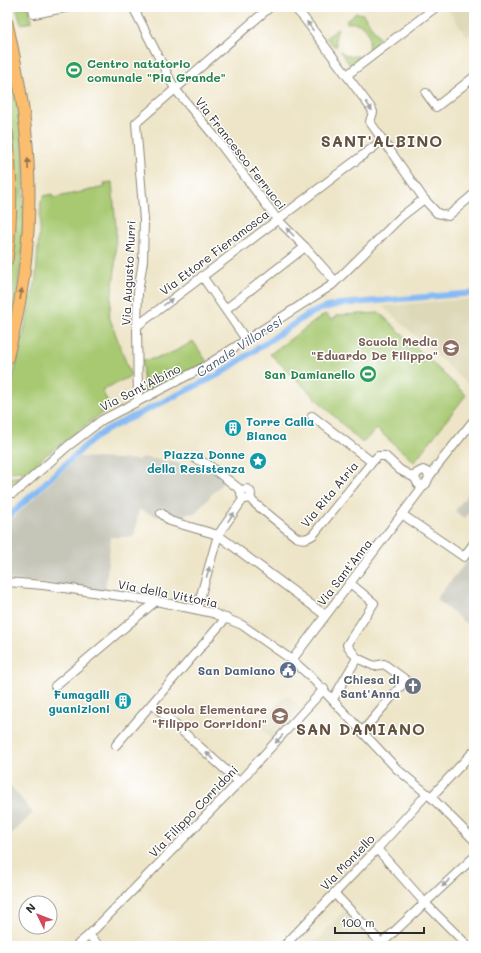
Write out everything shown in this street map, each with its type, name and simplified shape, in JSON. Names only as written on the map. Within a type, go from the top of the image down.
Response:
[{"type":"main road","points":[[7,23],[25,126],[29,201],[24,275],[18,313],[7,359]]},
{"type":"main road","points":[[7,132],[10,155],[11,194],[7,260]]},
{"type":"street","points":[[32,7],[34,14],[69,7]]},
{"type":"street","name":"Via Francesco Ferrucci","points":[[133,7],[175,89],[215,136],[277,219],[305,247],[335,281]]},
{"type":"street","points":[[175,89],[270,7]]},
{"type":"street","points":[[294,7],[347,75],[373,112],[370,122],[424,198],[437,213],[448,216],[474,194]]},
{"type":"street","points":[[347,75],[436,7]]},
{"type":"street","points":[[426,92],[436,106],[474,77]]},
{"type":"street","name":"Via Augusto Murri","points":[[138,401],[138,292],[143,261],[144,220],[136,123],[175,89]]},
{"type":"street","name":"Via Ettore Fieramosca","points":[[137,326],[383,140]]},
{"type":"street","name":"Via Sant'Albino","points":[[7,493],[13,493],[18,490],[86,431],[102,420],[204,367],[332,286],[335,281],[402,216],[424,198]]},
{"type":"street","points":[[226,309],[305,247]]},
{"type":"street","points":[[202,276],[247,341]]},
{"type":"street","points":[[312,416],[372,462]]},
{"type":"street","name":"Via Sant'Anna","points":[[292,660],[415,498],[419,477],[437,466],[474,420]]},
{"type":"street","name":"Via Rita Atria","points":[[196,459],[207,464],[296,537],[301,539],[308,538],[313,535],[376,457],[383,456],[400,470],[419,477]]},
{"type":"street","points":[[197,609],[218,535],[245,496]]},
{"type":"street","points":[[161,513],[170,521],[218,535],[325,615]]},
{"type":"street","points":[[403,515],[464,557],[474,543]]},
{"type":"street","name":"Via della Vittoria","points":[[7,582],[55,586],[156,601],[197,609],[226,618],[242,625],[292,660],[310,676],[324,689],[362,732],[371,746],[402,774],[429,795],[474,840]]},
{"type":"street","points":[[350,583],[374,603],[348,644],[357,658],[374,666],[384,664],[406,680],[362,732]]},
{"type":"street","points":[[55,686],[156,601]]},
{"type":"street","points":[[116,745],[226,618]]},
{"type":"street","points":[[333,699],[357,658]]},
{"type":"street","name":"Via Filippo Corridoni","points":[[76,946],[89,935],[240,782],[324,689]]},
{"type":"street","points":[[152,704],[240,782]]},
{"type":"street","name":"Via Montello","points":[[284,946],[429,795],[474,751]]},
{"type":"street","points":[[377,849],[424,903],[468,946]]},
{"type":"street","points":[[334,893],[383,945],[424,903],[474,857]]},
{"type":"street","points":[[89,935],[99,946]]},
{"type":"shaded area","points":[[446,7],[474,7],[474,32],[467,37]]},
{"type":"shaded area","name":"Scuola Media \"Eduardo De Filippo\"","points":[[474,299],[474,390],[383,306]]},
{"type":"shaded area","points":[[78,457],[138,460],[142,457],[212,470],[225,480],[194,514],[187,513],[181,521],[164,512],[159,517],[139,510],[134,537],[111,537],[105,592],[7,579],[7,524]]},
{"type":"shaded area","points":[[474,486],[474,507],[464,519],[455,511]]},
{"type":"shaded area","points":[[474,553],[474,630],[436,599]]},
{"type":"shaded area","name":"Scuola Elementare \"Filippo Corridoni\"","points":[[287,694],[302,708],[272,739],[258,725]]},
{"type":"shaded area","points":[[7,782],[33,813],[7,839]]},
{"type":"shaded area","points":[[344,911],[377,946],[311,946]]},
{"type":"green space","points":[[16,7],[29,7],[32,22],[21,24]]},
{"type":"green space","points":[[356,13],[363,14],[380,39],[380,43],[372,50],[368,48],[369,37],[366,29],[358,24],[347,23],[346,21]]},
{"type":"green space","points":[[338,28],[335,39],[337,46],[334,46],[326,38]]},
{"type":"green space","points":[[7,40],[19,102],[24,158],[23,249],[13,317],[7,341],[7,277],[11,246],[13,187],[10,125],[7,108]]},
{"type":"green space","points":[[340,51],[348,56],[358,56],[357,62],[350,65]]},
{"type":"green space","points":[[112,182],[116,227],[115,270],[109,316],[131,376],[102,390],[110,407],[42,458],[26,474],[19,471],[7,473],[7,404],[36,279],[41,202],[44,196],[52,194],[53,198],[105,187],[104,183]]},
{"type":"green space","name":"San Damianello","points":[[380,313],[466,395],[414,462],[377,429],[362,443],[270,354],[325,314],[332,320],[338,315]]},
{"type":"green space","points":[[193,341],[207,362],[144,393],[142,360],[149,360],[162,356]]},
{"type":"green space","points":[[24,477],[13,486],[8,486],[7,488],[7,478]]},
{"type":"waterway","name":"Canale Villoresi","points":[[7,518],[84,447],[106,430],[220,374],[307,315],[323,308],[340,304],[474,293]]},
{"type":"place","name":"Centro natatorio comunale \"Pia Grande\"","points":[[74,70]]},
{"type":"place","name":"Scuola Media \"Eduardo De Filippo\"","points":[[451,348]]},
{"type":"place","name":"San Damianello","points":[[368,374]]},
{"type":"place","name":"Torre Calla Bianca","points":[[233,428]]},
{"type":"place","name":"Piazza Donne della Resistenza","points":[[258,461]]},
{"type":"place","name":"San Damiano","points":[[288,670]]},
{"type":"place","name":"Chiesa di Sant'Anna","points":[[413,686]]},
{"type":"place","name":"Fumagalli guanizioni","points":[[123,701]]},
{"type":"place","name":"Scuola Elementare \"Filippo Corridoni\"","points":[[280,716]]},
{"type":"district","name":"SANT'ALBINO","points":[[382,140]]},
{"type":"district","name":"SAN DAMIANO","points":[[361,728]]}]
